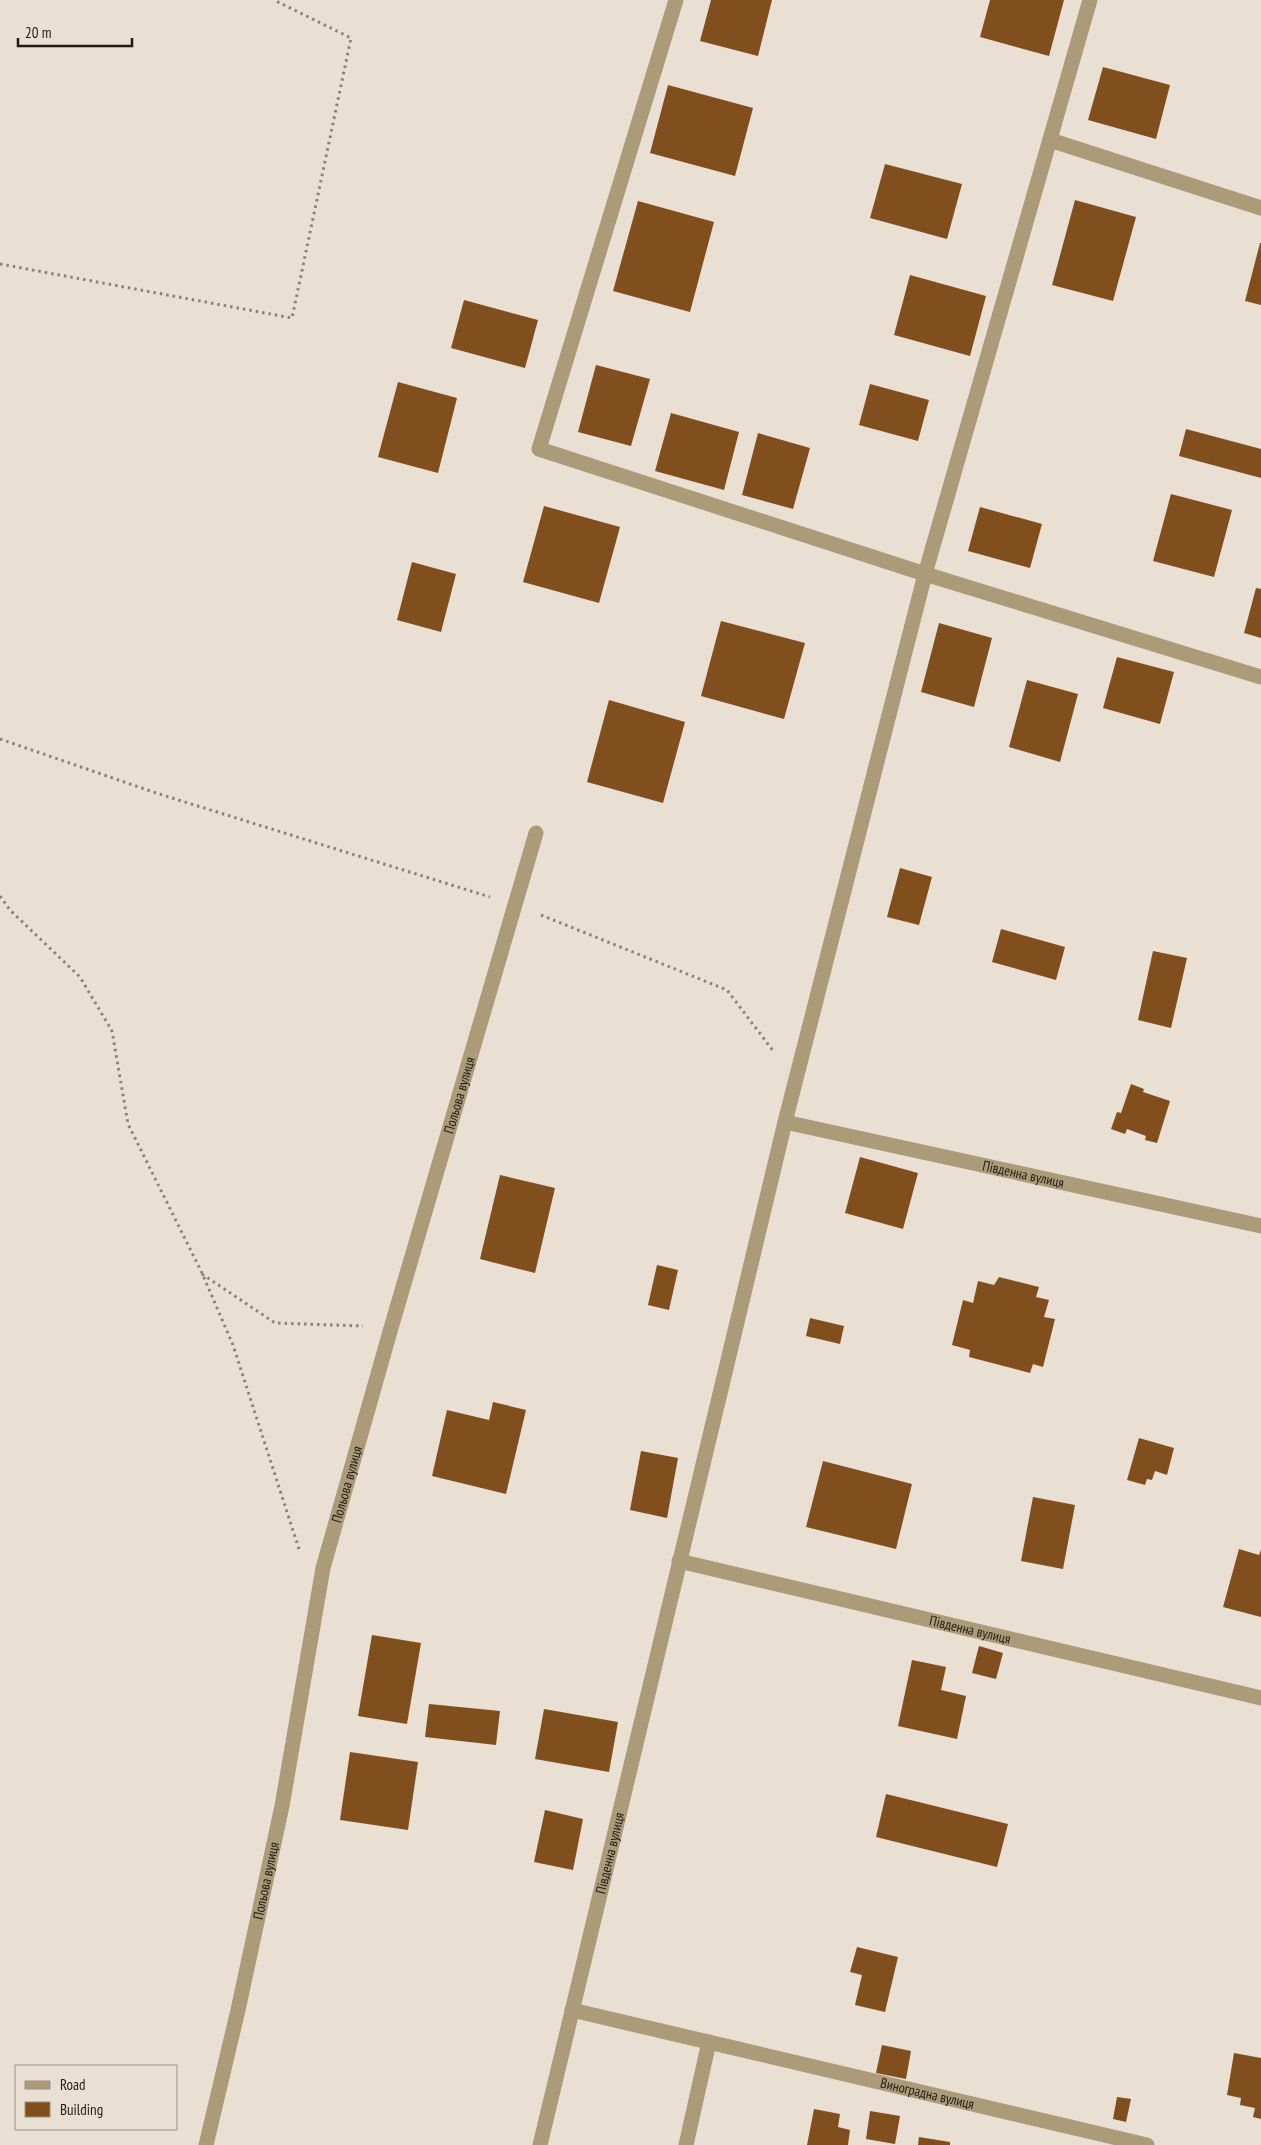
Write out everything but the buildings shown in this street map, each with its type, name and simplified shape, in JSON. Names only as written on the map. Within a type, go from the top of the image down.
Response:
[{"type":"street","points":[[676,0],[540,449],[925,574],[1261,677]]},
{"type":"street","name":"Південна вулиця","points":[[540,2145],[795,1080],[925,574],[1090,0]]},
{"type":"street","points":[[1050,140],[1261,208]]},
{"type":"street","name":"Польова вулиця","points":[[206,2145],[238,2010],[282,1806],[323,1568],[391,1328],[536,834]]},
{"type":"street","name":"Південна вулиця","points":[[785,1122],[1261,1226]]},
{"type":"street","name":"Південна вулиця","points":[[679,1560],[1261,1698]]},
{"type":"street","name":"Виноградна вулиця","points":[[572,2010],[1147,2145]]},
{"type":"street","points":[[686,2145],[709,2042]]},
{"type":"path","points":[[0,264],[292,318],[351,38],[274,0]]},
{"type":"path","points":[[0,739],[156,793],[515,904],[727,990],[795,1080]]},
{"type":"path","points":[[0,896],[10,910],[80,977],[112,1031],[128,1124],[202,1273],[233,1345],[300,1552]]},
{"type":"path","points":[[202,1273],[275,1323],[391,1328]]}]
